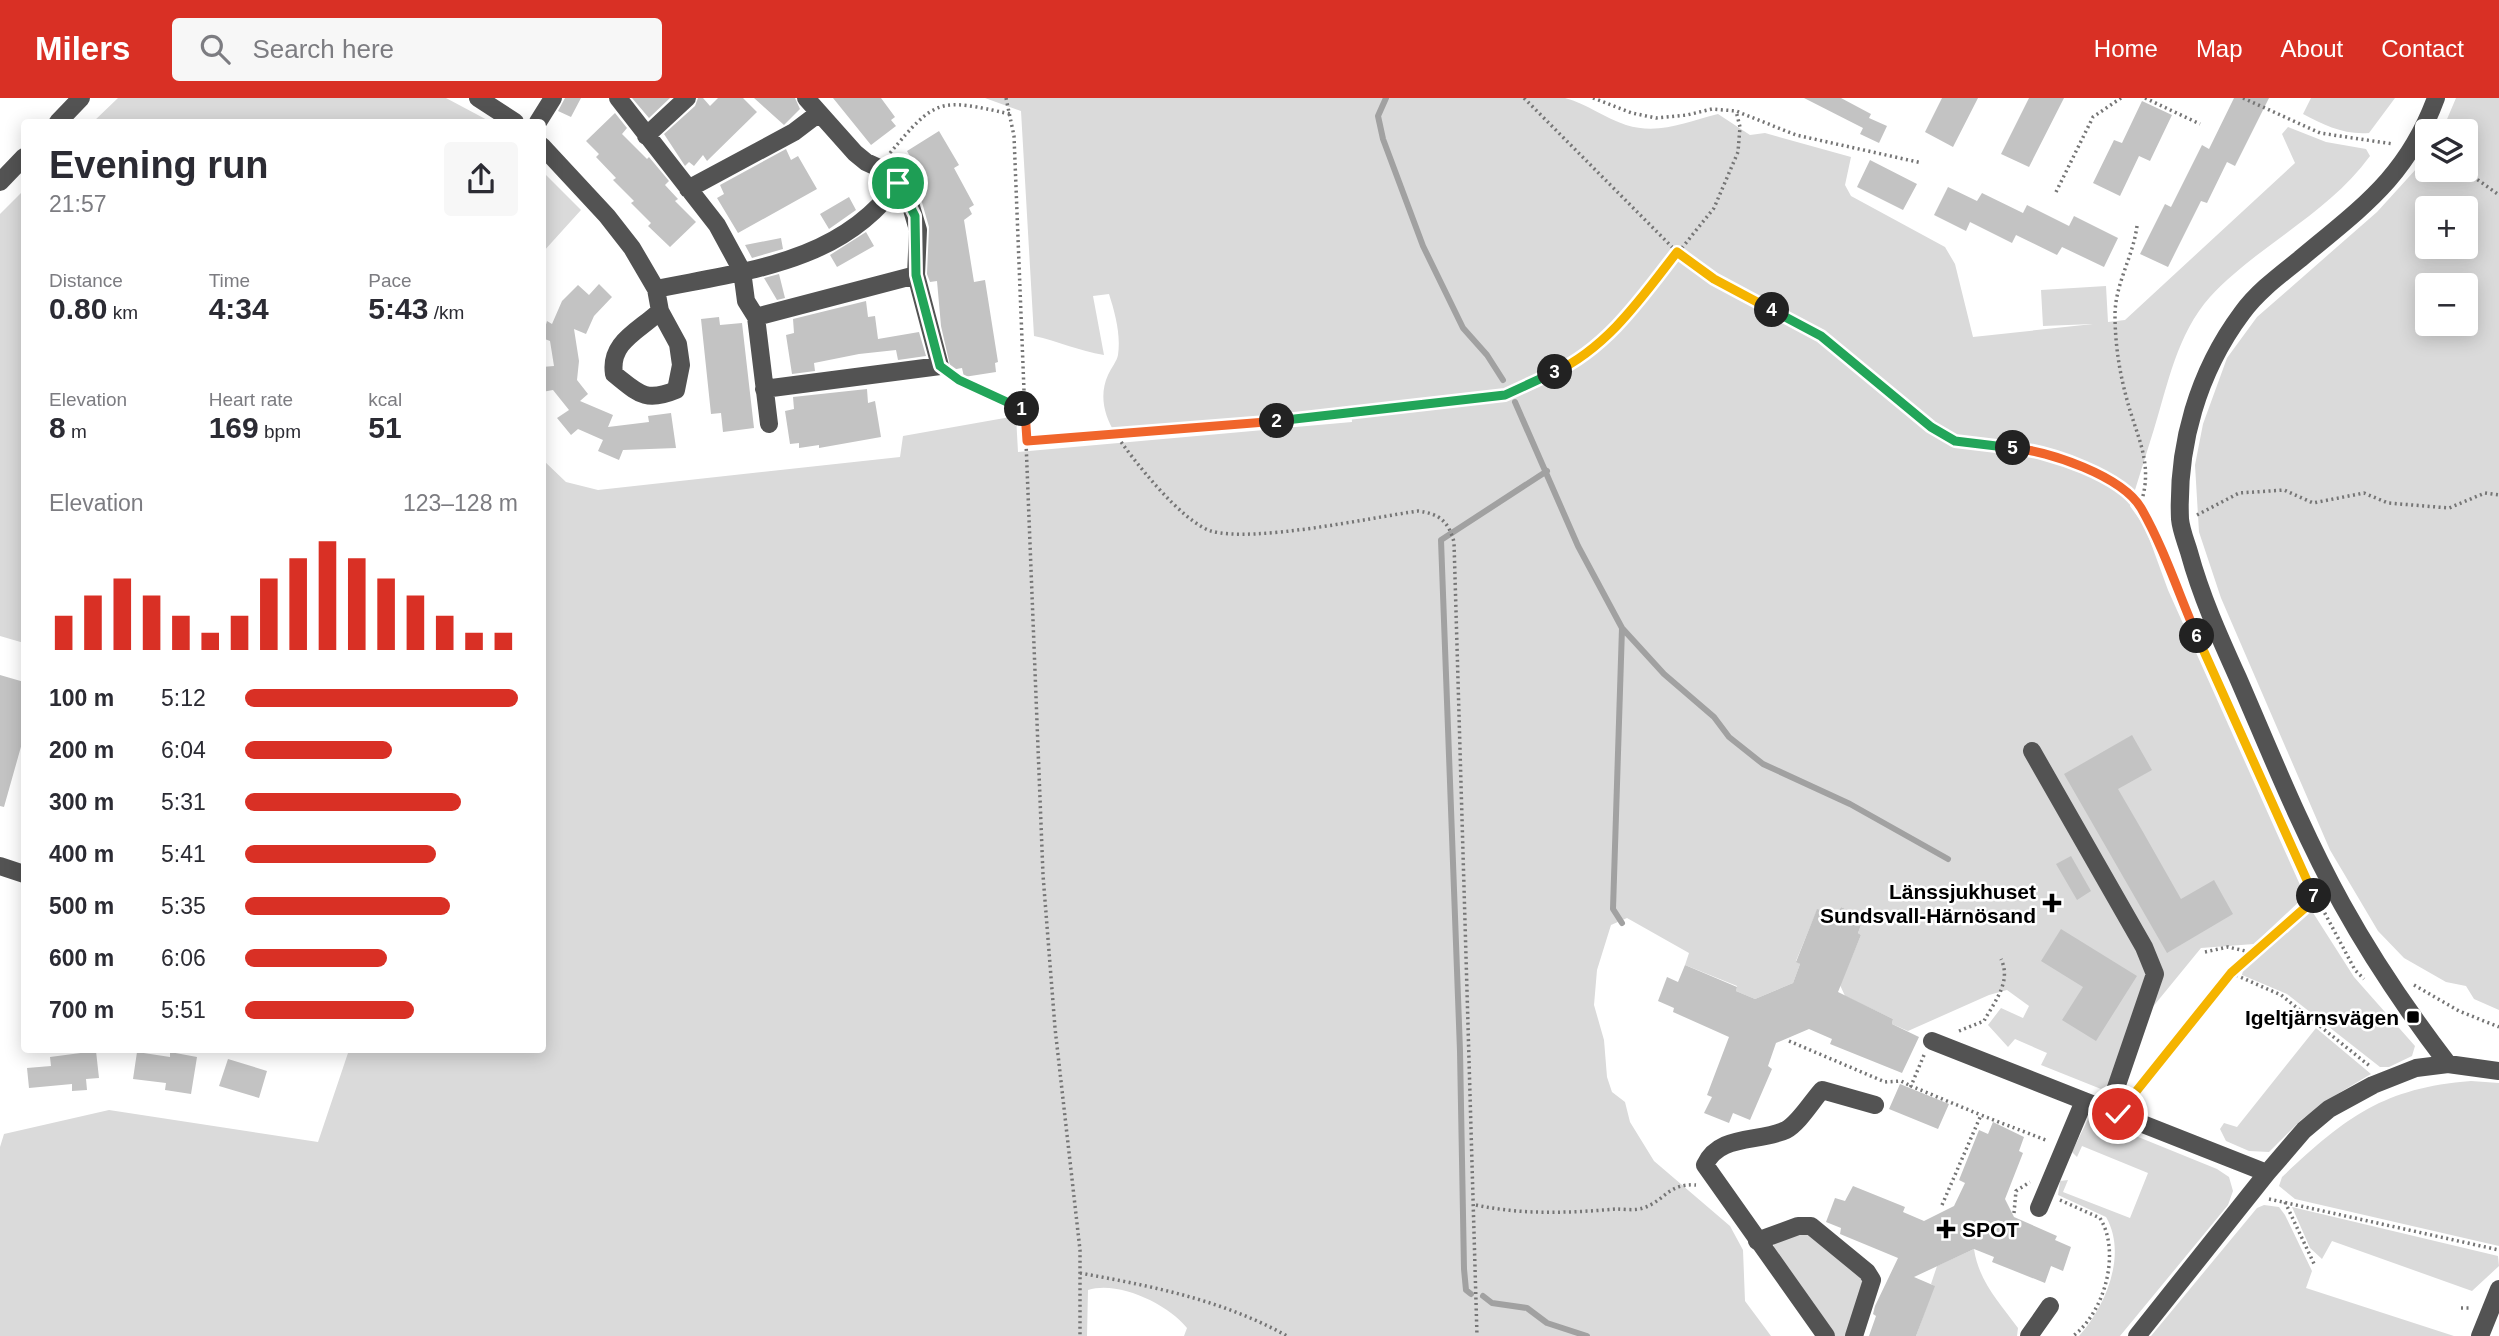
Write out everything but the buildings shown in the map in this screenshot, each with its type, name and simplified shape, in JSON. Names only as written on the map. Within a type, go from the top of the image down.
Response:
[{"type":"street","points":[[61,119],[81,98]]},
{"type":"street","points":[[478,98],[510,119]]},
{"type":"street","points":[[540,119],[553,98]]},
{"type":"street","points":[[618,98],[729,242],[742,271],[746,301],[756,317],[769,424]]},
{"type":"street","points":[[646,136],[687,98]]},
{"type":"street","points":[[764,389],[940,366],[916,275],[918,230],[910,203],[898,183],[880,166],[866,162],[855,153],[806,98]]},
{"type":"street","points":[[2427,119],[2436,98]]},
{"type":"street","points":[[688,188],[794,132],[819,113]]},
{"type":"street","points":[[2415,147],[2376,196],[2282,273],[2244,310],[2215,353],[2193,407],[2182,463],[2180,522],[2201,595],[2308,838],[2342,905],[2394,992],[2448,1064]]},
{"type":"street","points":[[546,150],[615,227],[656,289],[660,311],[678,344],[681,365],[676,390],[659,398],[640,395],[614,374],[611,359],[619,344],[660,311]]},
{"type":"street","points":[[0,182],[21,160]]},
{"type":"street","points":[[656,289],[782,263],[846,235],[885,202],[898,183]]},
{"type":"street","points":[[756,317],[916,275]]},
{"type":"street","points":[[2032,751],[2144,947],[2155,974],[2113,1113]]},
{"type":"street","points":[[0,866],[21,873]]},
{"type":"street","points":[[1930,1044],[2267,1173]]},
{"type":"street","points":[[2137,1336],[2267,1173],[2304,1130],[2329,1109],[2386,1079],[2416,1068],[2448,1064],[2499,1071]]},
{"type":"street","points":[[1826,1336],[1705,1166],[1710,1153],[1721,1145],[1788,1129],[1822,1090],[1875,1105]]},
{"type":"street","points":[[2042,1201],[2084,1101]]},
{"type":"street","points":[[1757,1241],[1798,1226],[1811,1226],[1867,1272],[1872,1280],[1854,1336]]},
{"type":"street","points":[[2480,1336],[2499,1289]]},
{"type":"street","points":[[2029,1336],[2050,1306]]},
{"type":"path","points":[[880,166],[921,114],[934,105],[954,98],[1010,114]]},
{"type":"path","points":[[1006,98],[1014,136],[1043,875],[1080,1273],[1080,1336]]},
{"type":"path","points":[[1524,98],[1677,252],[1714,279],[1821,336],[1931,427],[1955,441],[2038,450],[2069,460],[2104,478],[2140,506],[2270,802]]},
{"type":"path","points":[[1594,98],[1632,113],[1656,118],[1687,115],[1712,108],[1736,111],[1796,135],[1922,163]]},
{"type":"path","points":[[2056,192],[2093,117],[2113,99],[2121,98]]},
{"type":"path","points":[[2145,98],[2200,124]]},
{"type":"path","points":[[2243,98],[2320,133],[2346,139],[2415,146]]},
{"type":"path","points":[[1027,441],[1302,419],[1505,395],[1582,359],[1632,310],[1714,208],[1731,173],[1739,139],[1736,111]]},
{"type":"path","points":[[2478,180],[2499,195]]},
{"type":"path","points":[[2137,226],[2135,242],[2120,282],[2115,313],[2118,358],[2148,473],[2140,506]]},
{"type":"path","points":[[940,366],[959,380],[1025,411]]},
{"type":"path","points":[[1115,433],[1160,489],[1198,524],[1212,531],[1242,534],[1418,511],[1442,517],[1449,527],[1454,542],[1476,1205],[1477,1336]]},
{"type":"path","points":[[2180,522],[2239,493],[2284,490],[2313,503],[2364,493],[2388,503],[2449,508],[2485,493],[2499,495]]},
{"type":"path","points":[[2298,863],[2315,899],[2356,970],[2372,988],[2386,995],[2411,985],[2419,985],[2459,1011],[2499,1027]]},
{"type":"path","points":[[2113,1113],[2231,973],[2315,899]]},
{"type":"path","points":[[2205,952],[2228,947],[2253,953]]},
{"type":"path","points":[[1911,1086],[1930,1044],[1984,1021],[2005,982],[2006,974],[2001,959]]},
{"type":"path","points":[[2231,973],[2281,995],[2386,1079]]},
{"type":"path","points":[[1789,1041],[1885,1082],[1901,1081],[2059,1146]]},
{"type":"path","points":[[1942,1205],[1981,1115]]},
{"type":"path","points":[[1476,1205],[1510,1212],[1552,1210],[1574,1213],[1643,1208],[1676,1186],[1717,1185]]},
{"type":"path","points":[[2248,1196],[2499,1250]]},
{"type":"path","points":[[2042,1201],[2100,1218],[2109,1239],[2110,1269],[2091,1316],[2073,1336]]},
{"type":"path","points":[[2285,1202],[2315,1266]]},
{"type":"path","points":[[1080,1273],[1164,1289],[1202,1300],[1269,1326],[1287,1336]]},
{"type":"shaded area","points":[[118,98],[446,98],[485,119],[96,119]]},
{"type":"shaded area","points":[[985,98],[1565,98],[1626,125],[1650,129],[1718,114],[1750,135],[1765,133],[1851,157],[1845,185],[1851,196],[1945,247],[1955,264],[1973,337],[2093,324],[2043,326],[2041,290],[2106,286],[2108,322],[2125,320],[2295,163],[2282,134],[2288,127],[2326,142],[2366,149],[2370,156],[2353,177],[2313,213],[2229,278],[2199,311],[2181,343],[2130,506],[2145,527],[2168,590],[2305,896],[2254,944],[2201,948],[2138,1025],[2110,1084],[2101,1089],[2041,1065],[2047,1053],[2015,1039],[2008,1047],[1988,1025],[2001,1008],[2023,1018],[2029,1006],[2007,990],[1989,995],[1908,1031],[1892,1024],[1893,1019],[1845,996],[1840,985],[1861,935],[1858,933],[1864,917],[1841,907],[1836,916],[1817,910],[1796,961],[1800,964],[1793,983],[1755,999],[1736,991],[1737,986],[1685,965],[1689,953],[1627,918],[1611,925],[1597,970],[1594,1005],[1604,1040],[1607,1077],[1612,1092],[1625,1102],[1630,1122],[1654,1161],[1730,1226],[1743,1250],[1745,1301],[1771,1336],[1184,1336],[1187,1328],[1179,1319],[1155,1303],[1127,1291],[1100,1288],[1088,1290],[1087,1336],[0,1336],[0,1147],[4,1134],[109,1110],[318,1142],[348,1053],[546,1053],[546,463],[566,482],[598,490],[900,457],[903,436],[1016,416],[1018,452],[1352,422],[1351,408],[1115,433],[1108,419],[1103,397],[1105,382],[1119,347],[1117,324],[1109,294],[1093,296],[1104,355],[1034,336],[1021,111]]},
{"type":"shaded area","points":[[2311,98],[2395,98],[2369,133],[2360,133],[2334,128],[2303,114]]},
{"type":"shaded area","points":[[2456,98],[2499,98],[2499,1010],[2474,999],[2466,986],[2446,982],[2404,958],[2378,931],[2330,850],[2221,598],[2199,532],[2195,465],[2203,424],[2227,358],[2257,317],[2377,212],[2415,170],[2415,182],[2478,182],[2478,119],[2447,119]]},
{"type":"shaded area","points":[[546,175],[581,210],[546,249]]},
{"type":"shaded area","points":[[21,193],[21,642],[0,636],[0,214]]},
{"type":"shaded area","points":[[2310,908],[2354,977],[2415,1046],[2412,1056],[2389,1067],[2380,1067],[2287,994],[2242,975],[2245,967],[2261,949]]},
{"type":"shaded area","points":[[2316,1028],[2371,1074],[2301,1120],[2269,1152],[2249,1151],[2226,1141],[2220,1129],[2224,1123],[2237,1127]]},
{"type":"shaded area","points":[[2471,1081],[2499,1083],[2499,1246],[2295,1199],[2279,1186],[2282,1177],[2305,1156],[2367,1110],[2413,1091]]},
{"type":"shaded area","points":[[2089,1117],[2217,1169],[2229,1177],[2233,1191],[2228,1205],[2120,1336],[2079,1336],[2105,1296],[2114,1264],[2115,1248],[2106,1217],[2058,1195],[2060,1181],[2068,1180],[2063,1192],[2130,1218],[2148,1173],[2082,1146],[2077,1157],[2072,1152]]},
{"type":"shaded area","points":[[2264,1205],[2279,1207],[2285,1215],[2312,1271],[2306,1288],[2454,1336],[2151,1336],[2257,1208]]},
{"type":"shaded area","points":[[2292,1207],[2498,1256],[2499,1266],[2472,1291],[2332,1241],[2322,1259],[2310,1248]]},
{"type":"shaded area","points":[[1806,1231],[1853,1263],[1865,1285],[1847,1336],[1835,1336],[1811,1310],[1773,1254],[1774,1242]]},
{"type":"shaded area","points":[[1974,1249],[1980,1272],[2018,1328],[2017,1336],[1916,1336],[1934,1286],[1931,1284],[1937,1266]]},
{"type":"waterway","points":[[1386,98],[1378,116],[1383,139],[1423,246],[1463,328],[1487,355],[1503,380]]},
{"type":"waterway","points":[[1515,402],[1578,546],[1622,628],[1664,674],[1714,717],[1729,737],[1763,764],[1850,804],[1948,859]]},
{"type":"waterway","points":[[1471,1294],[1466,1290],[1464,1269],[1460,1051],[1441,540],[1547,471]]},
{"type":"waterway","points":[[1622,628],[1613,909],[1622,923]]},
{"type":"waterway","points":[[1483,1296],[1492,1303],[1527,1308],[1547,1323],[1587,1336]]},
{"type":"place","name":"Länssjukhuset Sundsvall-Härnösand","points":[[2052,903]]},
{"type":"place","name":"Igeltjärnsvägen","points":[[2413,1017]]},
{"type":"place","name":"SPOT","points":[[1946,1229]]},
{"type":"route","points":[[898,183],[915,216],[918,230],[916,275],[940,366],[959,380],[1025,411],[1027,441],[1302,419],[1505,395],[1582,359],[1632,310],[1677,252],[1714,279],[1821,336],[1931,427],[1955,441],[2038,450],[2069,460],[2104,478],[2140,506],[2264,790],[2315,899],[2231,973],[2118,1114]]}]
